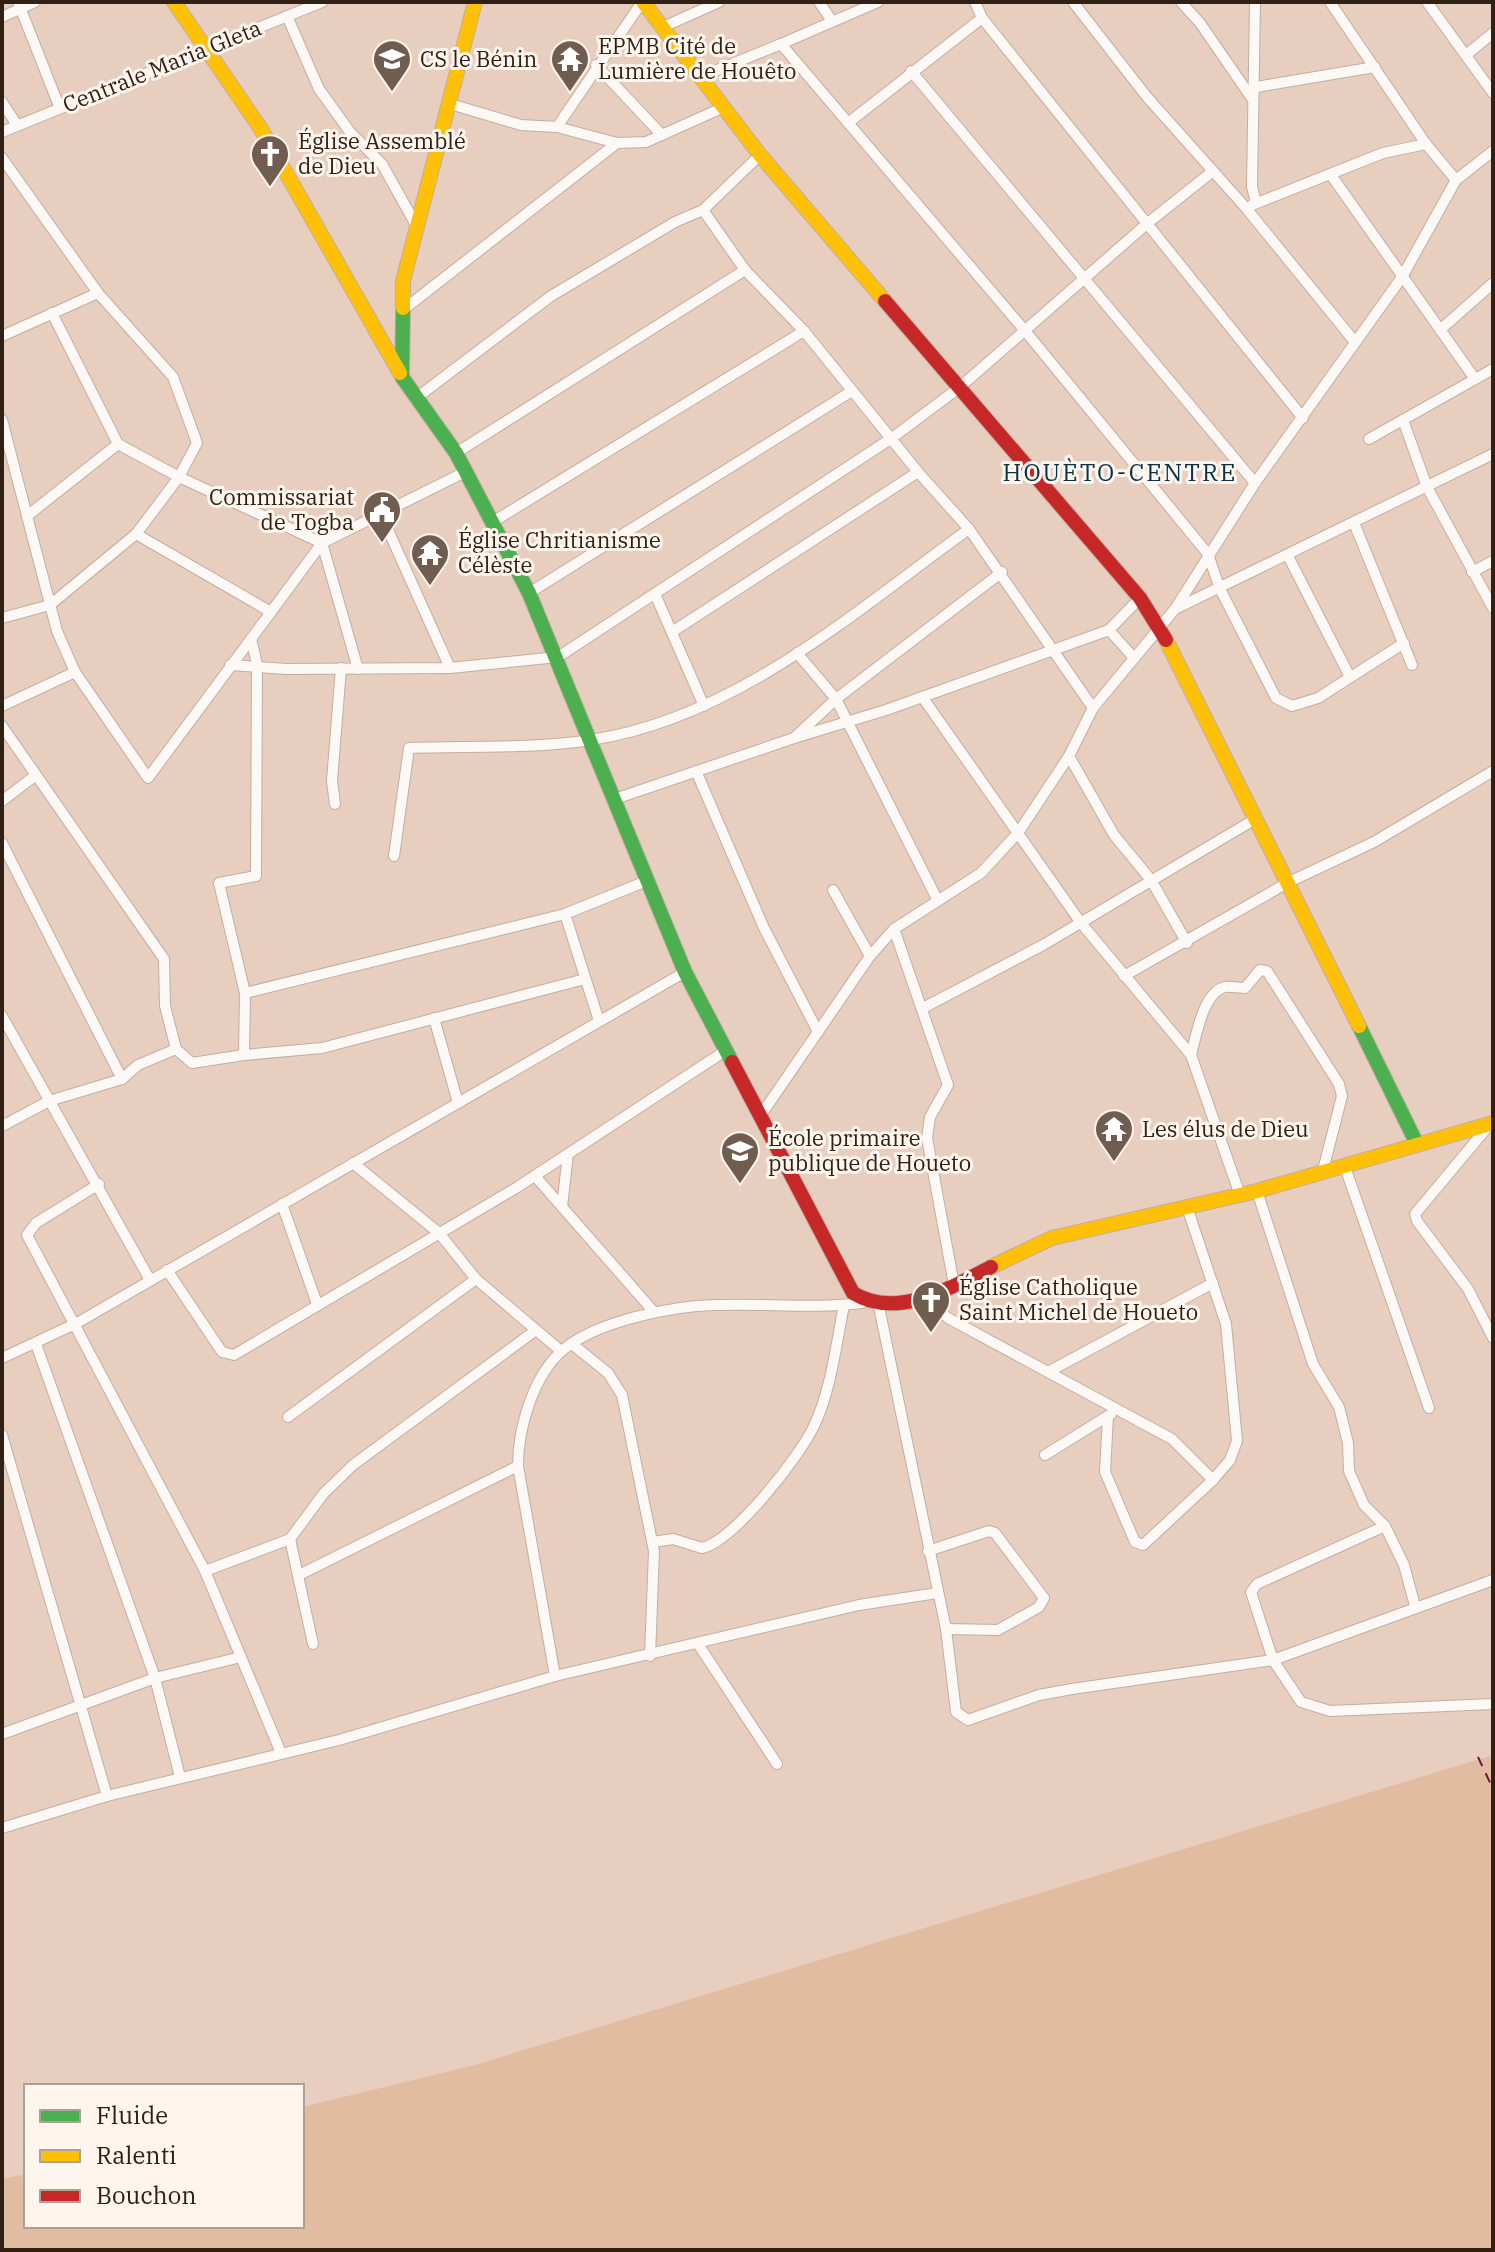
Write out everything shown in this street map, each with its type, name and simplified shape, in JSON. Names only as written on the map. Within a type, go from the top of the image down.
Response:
[{"type":"street","points":[[2,17],[20,5],[35,2]]},
{"type":"street","points":[[174,2],[311,213],[415,399],[456,453],[529,593],[558,657],[612,800],[649,880],[685,972],[853,1293],[862,1303]]},
{"type":"street","name":"Centrale Maria Gleta","points":[[2,132],[59,106],[322,2]]},
{"type":"street","points":[[402,377],[403,281],[475,2]]},
{"type":"street","points":[[557,127],[596,65],[643,2],[760,155],[1140,598],[1160,627],[1417,1144]]},
{"type":"street","points":[[663,27],[719,2]]},
{"type":"street","points":[[819,2],[832,21]]},
{"type":"street","points":[[700,77],[878,2]]},
{"type":"street","points":[[975,2],[982,18],[1149,222],[1303,418]]},
{"type":"street","points":[[1073,2],[1147,97],[1213,171],[1251,205],[1355,342]]},
{"type":"street","points":[[1181,2],[1200,23],[1253,100]]},
{"type":"street","points":[[1251,205],[1253,100],[1256,87],[1255,2]]},
{"type":"street","points":[[1330,2],[1426,144],[1456,180]]},
{"type":"street","points":[[1427,2],[1493,93]]},
{"type":"street","points":[[20,5],[59,106]]},
{"type":"street","points":[[287,16],[319,89],[350,132],[382,164],[416,225]]},
{"type":"street","points":[[848,123],[982,18]]},
{"type":"street","points":[[1466,55],[1493,33]]},
{"type":"street","points":[[781,44],[1026,332],[1208,554],[1220,589],[1276,698],[1292,706],[1318,698],[1404,643]]},
{"type":"street","points":[[596,65],[662,135]]},
{"type":"street","points":[[1256,87],[1375,67]]},
{"type":"street","points":[[911,71],[1087,278],[1255,483]]},
{"type":"street","points":[[2,102],[17,125]]},
{"type":"street","points":[[447,103],[521,125],[557,127],[617,143],[646,142],[722,108]]},
{"type":"street","points":[[403,310],[617,143]]},
{"type":"street","points":[[1251,205],[1383,153],[1426,144]]},
{"type":"street","points":[[761,1115],[870,956],[894,929],[981,873],[1018,833],[1069,756],[1093,708],[1175,609],[1255,483],[1402,277],[1456,180],[1493,151]]},
{"type":"street","points":[[415,399],[551,296],[675,222],[703,210],[760,155]]},
{"type":"street","points":[[2,158],[98,293],[178,384],[197,443],[179,477],[136,534],[50,605],[2,618]]},
{"type":"street","points":[[230,665],[257,664],[286,669],[450,668],[558,657],[892,438],[960,387],[1149,222],[1213,171]]},
{"type":"street","points":[[1331,175],[1475,379]]},
{"type":"street","points":[[703,210],[745,270],[804,331],[918,472],[969,529],[1002,572],[1093,708]]},
{"type":"street","points":[[456,453],[745,270]]},
{"type":"street","points":[[1440,330],[1493,283]]},
{"type":"street","points":[[2,336],[98,293]]},
{"type":"street","points":[[52,313],[118,444],[179,477],[322,543],[358,669]]},
{"type":"street","points":[[491,523],[804,331]]},
{"type":"street","points":[[1369,439],[1493,369]]},
{"type":"street","points":[[529,593],[852,391]]},
{"type":"street","points":[[2,420],[50,605],[75,672],[148,778],[200,712],[230,665],[322,543],[465,472]]},
{"type":"street","points":[[1403,420],[1427,487],[1492,610]]},
{"type":"street","points":[[27,516],[118,444]]},
{"type":"street","points":[[1175,609],[1493,454]]},
{"type":"street","points":[[672,632],[918,472]]},
{"type":"street","points":[[380,512],[450,668]]},
{"type":"street","points":[[1354,523],[1412,665]]},
{"type":"street","points":[[394,856],[409,748],[591,740],[681,717],[797,653],[969,529]]},
{"type":"street","points":[[136,534],[271,612]]},
{"type":"street","points":[[1288,556],[1350,677]]},
{"type":"street","points":[[1472,572],[1493,561]]},
{"type":"street","points":[[794,738],[836,699],[1002,572]]},
{"type":"street","points":[[655,594],[704,706]]},
{"type":"street","points":[[612,800],[923,698],[1109,630],[1140,598]]},
{"type":"street","points":[[1109,630],[1134,658]]},
{"type":"street","points":[[244,1055],[245,993],[219,883],[256,876],[257,664],[251,639]]},
{"type":"street","points":[[797,653],[836,699],[937,899]]},
{"type":"street","points":[[335,804],[332,781],[341,668]]},
{"type":"street","points":[[2,706],[75,672]]},
{"type":"street","points":[[923,698],[1081,923],[1191,1055],[1240,1195]]},
{"type":"street","points":[[2,726],[164,959],[165,1006],[176,1049],[192,1063],[322,1048],[585,979]]},
{"type":"street","points":[[1069,756],[1114,835],[1151,880],[1187,943]]},
{"type":"street","points":[[696,771],[764,928],[818,1032]]},
{"type":"street","points":[[1124,976],[1187,943],[1289,882],[1374,842],[1493,771]]},
{"type":"street","points":[[2,801],[36,775]]},
{"type":"street","points":[[923,1008],[1081,923],[1257,818]]},
{"type":"street","points":[[2,843],[122,1079]]},
{"type":"street","points":[[245,993],[565,914],[649,880]]},
{"type":"street","points":[[833,890],[870,956]]},
{"type":"street","points":[[565,914],[599,1021]]},
{"type":"street","points":[[894,929],[948,1085],[930,1117],[927,1138],[954,1285]]},
{"type":"street","points":[[1191,1055],[1205,1010],[1215,994],[1227,987],[1245,988],[1260,970],[1267,971],[1331,1071],[1342,1096],[1322,1174]]},
{"type":"street","points":[[2,1358],[77,1323],[685,972]]},
{"type":"street","points":[[2,1016],[99,1184],[150,1280]]},
{"type":"street","points":[[434,1018],[458,1103]]},
{"type":"street","points":[[2,1126],[49,1101],[122,1079],[138,1065],[176,1049]]},
{"type":"street","points":[[167,1270],[222,1352],[229,1356],[535,1176],[725,1051]]},
{"type":"street","points":[[555,1676],[518,1466],[524,1419],[537,1389],[561,1351],[572,1344],[654,1312],[714,1305],[862,1303],[879,1307],[924,1298],[1029,1245],[1322,1174],[1492,1123]]},
{"type":"street","points":[[1492,1123],[1415,1214],[1417,1221],[1468,1289],[1493,1338]]},
{"type":"street","points":[[562,1207],[568,1154]]},
{"type":"street","points":[[353,1163],[439,1233],[476,1279],[561,1351]]},
{"type":"street","points":[[1345,1167],[1429,1408]]},
{"type":"street","points":[[535,1176],[654,1312]]},
{"type":"street","points":[[99,1184],[36,1223],[27,1235],[77,1323],[205,1571],[281,1753]]},
{"type":"street","points":[[1257,1191],[1313,1364],[1339,1407],[1348,1443],[1349,1471],[1364,1505],[1385,1526],[1404,1565],[1415,1606]]},
{"type":"street","points":[[282,1204],[317,1304]]},
{"type":"street","points":[[1108,1416],[1105,1472],[1139,1545],[1143,1545],[1213,1480],[1230,1460],[1237,1441],[1226,1324],[1187,1207]]},
{"type":"street","points":[[288,1417],[476,1279]]},
{"type":"street","points":[[1048,1372],[1213,1283]]},
{"type":"street","points":[[924,1298],[948,1318],[1172,1439],[1213,1480]]},
{"type":"street","points":[[653,1542],[673,1539],[702,1548],[720,1540],[735,1528],[793,1458],[813,1429],[823,1402],[844,1305]]},
{"type":"street","points":[[879,1307],[946,1629],[956,1712],[968,1720],[1039,1695],[1273,1660],[1493,1580]]},
{"type":"street","points":[[205,1571],[290,1539],[324,1493],[353,1465],[536,1330]]},
{"type":"street","points":[[36,1344],[155,1678],[180,1777]]},
{"type":"street","points":[[572,1344],[618,1384],[653,1542],[650,1656]]},
{"type":"street","points":[[1045,1455],[1120,1409]]},
{"type":"street","points":[[2,1435],[107,1796]]},
{"type":"street","points":[[301,1574],[518,1466]]},
{"type":"street","points":[[1385,1526],[1257,1584],[1251,1599],[1273,1660],[1301,1702],[1330,1711],[1493,1704]]},
{"type":"street","points":[[928,1551],[989,1531],[995,1533],[1044,1598],[1039,1607],[998,1630],[946,1629]]},
{"type":"street","points":[[290,1539],[301,1574],[313,1644]]},
{"type":"street","points":[[2,1828],[107,1796],[339,1740],[555,1676],[859,1605],[937,1593]]},
{"type":"street","points":[[698,1644],[777,1764]]},
{"type":"street","points":[[2,1734],[155,1678],[241,1657]]},
{"type":"shaded area","points":[[1493,1755],[1493,2250],[2,2250],[2,2179],[24,2174],[24,2228],[304,2228],[304,2107],[471,2066]]},
{"type":"ferry route","points":[[1478,1757],[1493,1789]]},
{"type":"traffic: fast","points":[[403,308],[402,377],[456,453],[529,593],[685,972],[732,1062]]},
{"type":"traffic: fast","points":[[1359,1026],[1417,1144]]},
{"type":"traffic: slow","points":[[174,2],[261,129],[400,373]]},
{"type":"traffic: slow","points":[[403,308],[403,281],[475,2]]},
{"type":"traffic: slow","points":[[643,2],[760,155],[885,301]]},
{"type":"traffic: slow","points":[[1166,640],[1359,1026]]},
{"type":"traffic: slow","points":[[991,1267],[1052,1238],[1257,1191],[1493,1123]]},
{"type":"traffic: jam","points":[[885,301],[1140,598],[1166,640]]},
{"type":"traffic: jam","points":[[732,1062],[853,1293],[887,1303],[905,1302],[941,1292],[991,1267]]},
{"type":"place","name":"CS le Bénin","points":[[392,93]]},
{"type":"place","name":"EPMB Cité de Lumière de Houêto","points":[[570,93]]},
{"type":"place","name":"Église Assemblé de Dieu","points":[[270,188]]},
{"type":"place","name":"Commissariat de Togba","points":[[382,544]]},
{"type":"place","name":"Église Chritianisme Célèste","points":[[430,587]]},
{"type":"place","name":"Les élus de Dieu","points":[[1114,1163]]},
{"type":"place","name":"École primaire publique de Houeto","points":[[740,1185]]},
{"type":"place","name":"Église Catholique Saint Michel de Houeto","points":[[931,1334]]},
{"type":"district","name":"HOUÈTO-CENTRE","points":[[1120,473]]}]
